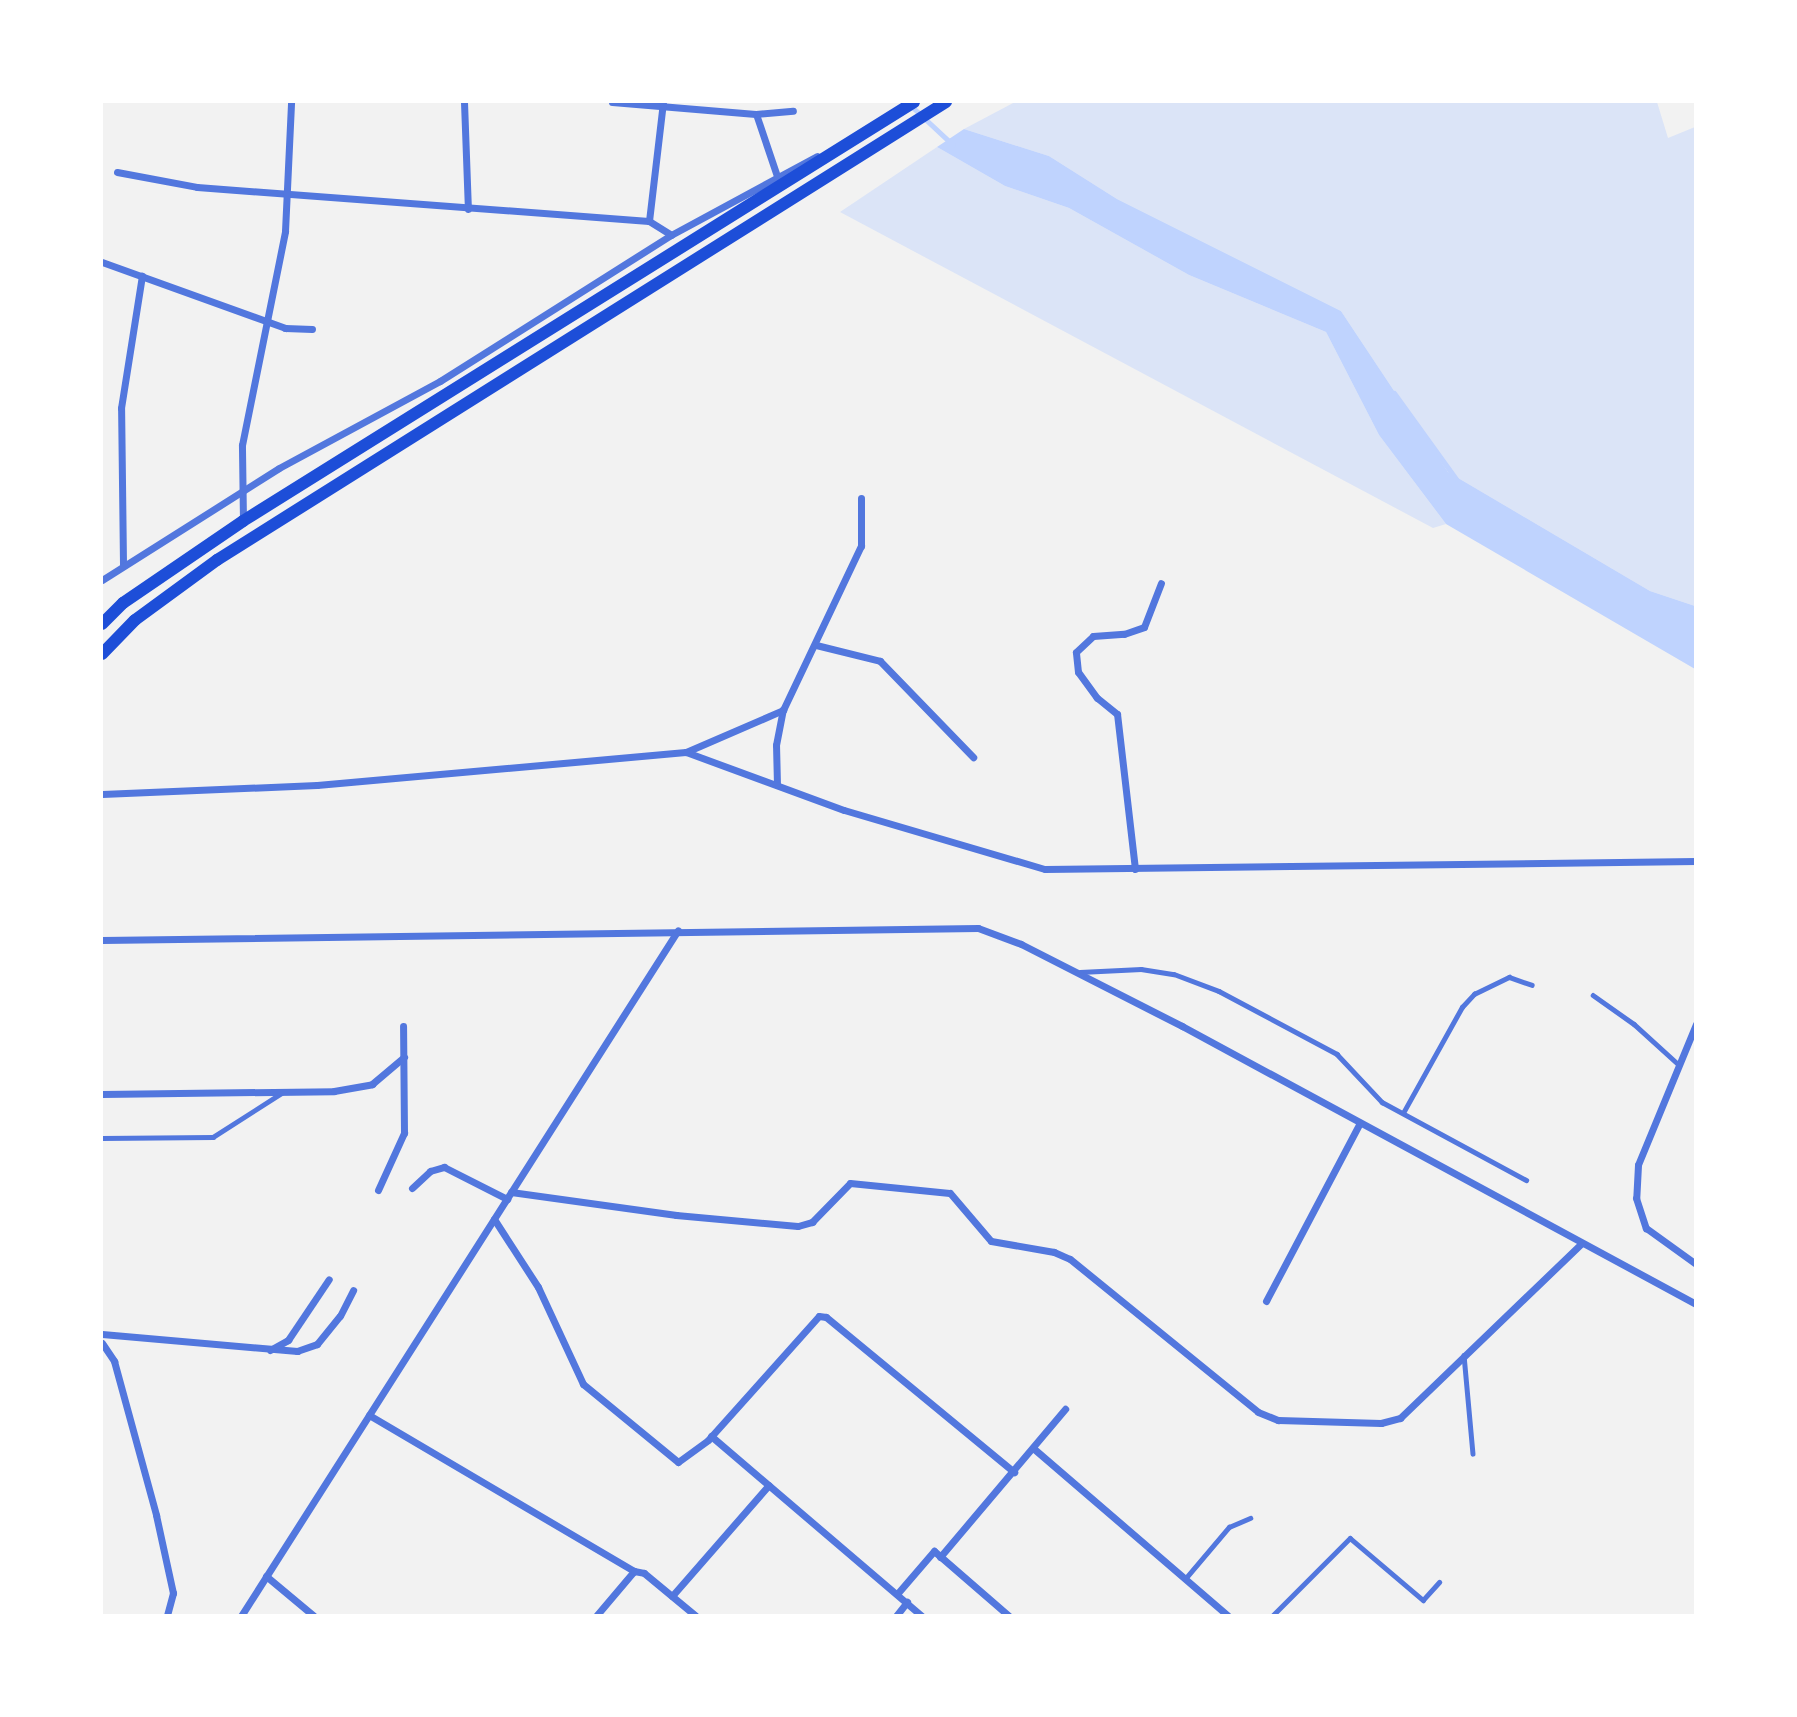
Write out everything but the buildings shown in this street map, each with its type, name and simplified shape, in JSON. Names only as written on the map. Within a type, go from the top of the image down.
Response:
[{"type":"main road","points":[[102,624],[123,603],[243,521],[914,102]]},
{"type":"main road","points":[[102,654],[135,620],[217,560],[946,102]]},
{"type":"street","points":[[243,521],[242,445],[289,194],[291,102]]},
{"type":"street","points":[[464,102],[468,209]]},
{"type":"street","points":[[612,102],[663,104],[755,114],[793,111]]},
{"type":"street","points":[[649,221],[663,104]]},
{"type":"street","points":[[755,114],[777,176]]},
{"type":"street","points":[[102,580],[122,564],[241,495],[279,468],[440,381],[671,235],[777,176],[857,136]]},
{"type":"street","points":[[117,172],[197,187],[649,221],[671,235]]},
{"type":"street","points":[[102,261],[285,328],[312,329]]},
{"type":"street","points":[[122,564],[121,408],[142,276]]},
{"type":"street","points":[[776,785],[776,745],[783,710],[861,545],[861,498]]},
{"type":"street","points":[[1135,869],[1117,714],[1078,672],[1076,652],[1093,636],[1124,634],[1144,627],[1161,583]]},
{"type":"street","points":[[816,645],[880,661],[973,757]]},
{"type":"street","points":[[102,794],[317,785],[686,752],[783,710]]},
{"type":"street","points":[[686,752],[844,810],[1045,869],[1696,861]]},
{"type":"street","points":[[102,940],[678,930],[978,928],[1076,972],[1696,1304]]},
{"type":"street","points":[[241,1615],[678,930]]},
{"type":"street","points":[[1696,1024],[1677,1063],[1638,1164],[1636,1198],[1646,1228],[1696,1264]]},
{"type":"street","points":[[378,1190],[404,1133],[403,1026]]},
{"type":"street","points":[[102,1094],[334,1091],[372,1084],[404,1057]]},
{"type":"street","points":[[1266,1300],[1360,1123]]},
{"type":"street","points":[[412,1188],[430,1171],[444,1167],[509,1196],[798,1226],[824,1212],[850,1183],[950,1192],[990,1241],[1070,1259],[1258,1412],[1278,1420],[1381,1423],[1400,1418],[1582,1243]]},
{"type":"street","points":[[494,1219],[538,1287],[583,1384],[678,1462],[711,1437],[819,1316],[826,1317],[1014,1472]]},
{"type":"street","points":[[270,1351],[288,1340],[329,1279]]},
{"type":"street","points":[[102,1334],[270,1351],[297,1351],[317,1343],[340,1315],[353,1290]]},
{"type":"street","points":[[102,1343],[114,1361],[156,1515],[173,1593],[167,1615]]},
{"type":"street","points":[[940,1557],[1065,1409]]},
{"type":"street","points":[[369,1415],[634,1571],[644,1573],[696,1615]]},
{"type":"street","points":[[711,1437],[922,1615]]},
{"type":"street","points":[[1033,1448],[1228,1615]]},
{"type":"street","points":[[672,1596],[769,1485]]},
{"type":"street","points":[[897,1594],[930,1553],[940,1557],[1009,1615]]},
{"type":"street","points":[[596,1615],[634,1571]]},
{"type":"street","points":[[266,1576],[314,1615]]},
{"type":"street","points":[[896,1615],[907,1602]]},
{"type":"lane","points":[[1076,972],[1142,969],[1174,974],[1219,991],[1337,1054],[1382,1102],[1527,1180]]},
{"type":"lane","points":[[1403,1113],[1462,1007],[1474,994],[1509,976],[1532,985]]},
{"type":"lane","points":[[1594,995],[1634,1024],[1677,1063]]},
{"type":"lane","points":[[102,1138],[213,1137],[284,1091]]},
{"type":"lane","points":[[1464,1354],[1473,1454]]},
{"type":"lane","points":[[1185,1578],[1230,1527],[1250,1518]]},
{"type":"lane","points":[[1272,1615],[1350,1538],[1423,1600],[1439,1582]]},
{"type":"shaded area","points":[[1015,102],[1657,102],[1668,138],[1695,127],[1695,606],[1650,591],[1448,472],[1341,311],[1117,199],[1049,156],[964,129]]},
{"type":"shaded area","points":[[937,147],[1005,186],[1069,208],[1189,275],[1326,332],[1379,435],[1446,524],[1433,528],[840,212]]},
{"type":"water","points":[[964,129],[1049,156],[1117,199],[1341,311],[1448,472],[1650,591],[1695,606],[1695,669],[1446,524],[1379,435],[1326,332],[1189,275],[1069,208],[1005,186],[937,147]]},
{"type":"waterway","points":[[909,104],[953,145]]},
{"type":"waterway","points":[[1394,393],[1456,479]]}]
